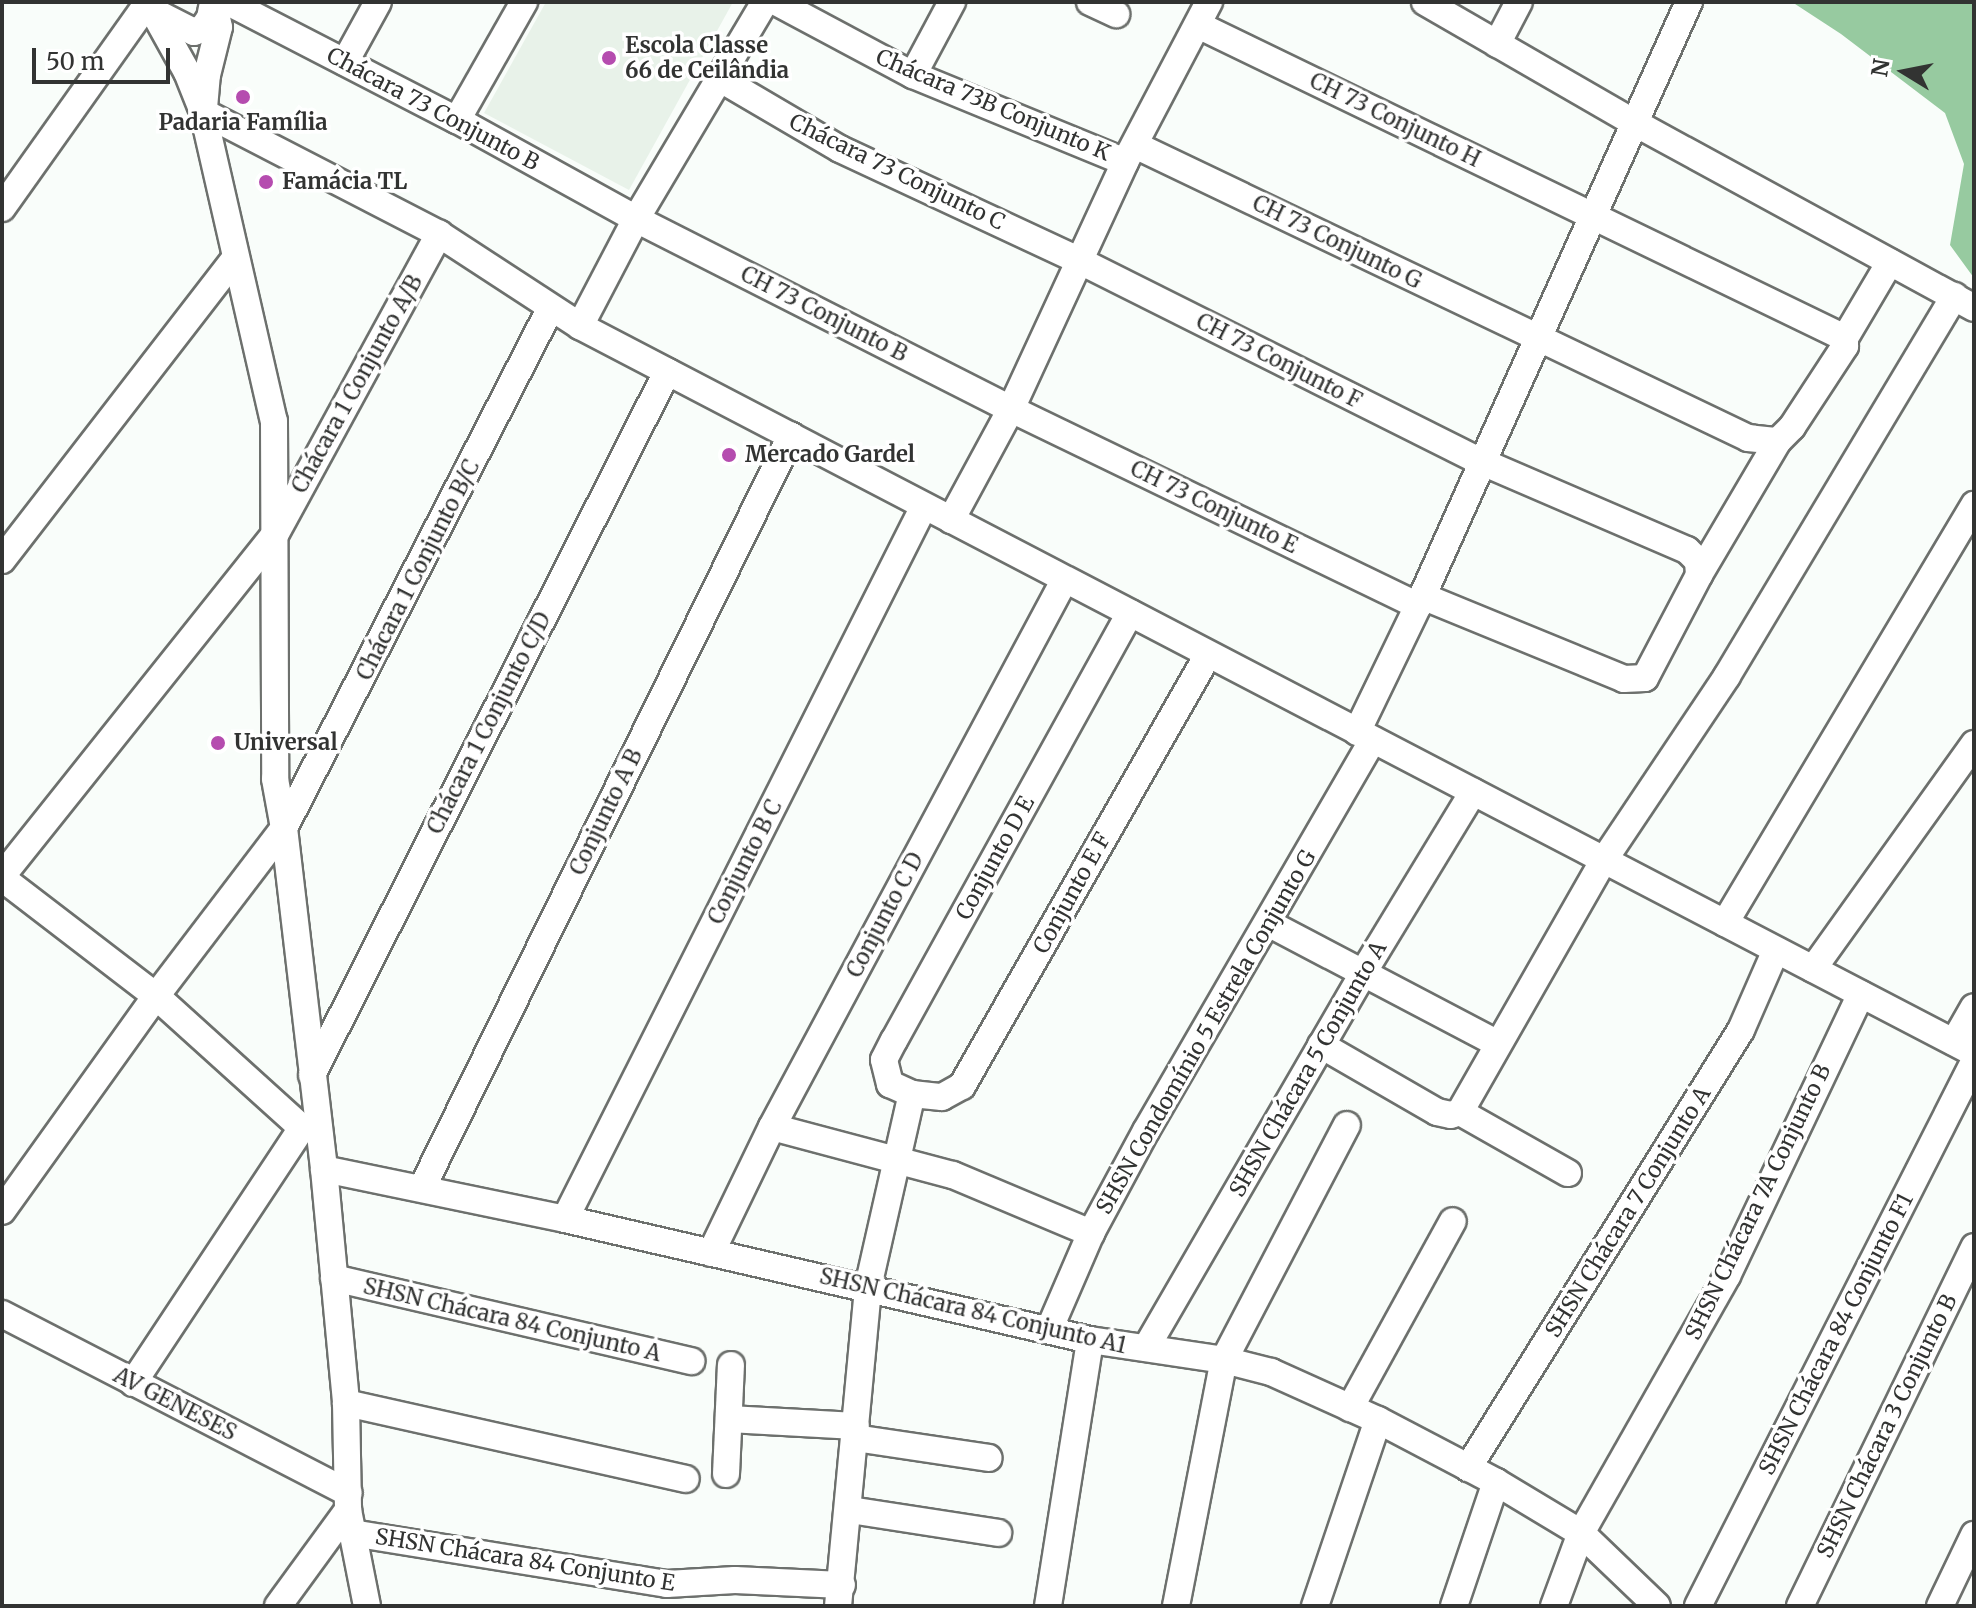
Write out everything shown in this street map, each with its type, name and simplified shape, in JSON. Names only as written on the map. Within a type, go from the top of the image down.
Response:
[{"type":"street","points":[[345,62],[378,2]]},
{"type":"street","points":[[457,120],[524,2]]},
{"type":"street","points":[[580,326],[636,219],[765,2]]},
{"type":"street","name":"Chácara 73B Conjunto K","points":[[776,2],[913,75],[1131,154]]},
{"type":"street","points":[[913,75],[952,2]]},
{"type":"street","points":[[1090,2],[1116,14]]},
{"type":"street","points":[[1321,1045],[1437,1112],[1451,1115],[1460,1112],[1604,860],[1727,676],[1964,302],[1635,123],[1425,2]]},
{"type":"street","points":[[1497,44],[1519,2]]},
{"type":"street","name":"SHSN Condomínio 5 Estrela Conjunto G","points":[[1049,1330],[1091,1233],[1146,1131],[1268,923],[1365,736],[1480,461],[1689,2]]},
{"type":"street","points":[[145,7],[194,32],[203,28],[227,4]]},
{"type":"street","points":[[203,112],[207,75],[227,4]]},
{"type":"street","name":"Chácara 73 Conjunto B","points":[[227,4],[457,120],[636,219]]},
{"type":"street","points":[[145,7],[187,72],[203,112],[274,421],[276,533],[272,728],[275,779],[284,828],[312,1075],[310,1127],[324,1169],[346,1403],[350,1512],[367,1606]]},
{"type":"street","points":[[2,208],[145,7]]},
{"type":"street","points":[[951,520],[1011,409],[1078,260],[1203,13]]},
{"type":"street","name":"CH 73 Conjunto H","points":[[1203,13],[1593,216],[1845,338]]},
{"type":"street","name":"Chácara 73 Conjunto C","points":[[719,78],[840,149],[1078,260]]},
{"type":"street","points":[[203,112],[439,234],[580,326],[1964,1048],[1974,1007]]},
{"type":"street","name":"CH 73 Conjunto G","points":[[1131,154],[1748,438],[1778,441]]},
{"type":"street","name":"CH 73 Conjunto B","points":[[636,219],[1011,409]]},
{"type":"street","name":"Chácara 1 Conjunto A/B","points":[[2,877],[276,533],[439,234]]},
{"type":"street","points":[[2,560],[235,258]]},
{"type":"street","name":"CH 73 Conjunto F","points":[[1078,260],[1480,461],[1687,550],[1698,561],[1699,575]]},
{"type":"street","points":[[1699,575],[1778,441],[1792,427],[1845,346],[1845,338],[1890,262]]},
{"type":"street","name":"Chácara 1 Conjunto B/C","points":[[2,1211],[156,996],[284,828],[550,309]]},
{"type":"street","name":"Chácara 1 Conjunto C/D","points":[[312,1075],[667,372]]},
{"type":"street","name":"CH 73 Conjunto E","points":[[1011,409],[1420,601],[1624,679],[1638,680],[1654,666],[1699,575]]},
{"type":"street","name":"Conjunto A B","points":[[422,1188],[791,436]]},
{"type":"street","points":[[1725,923],[1974,505]]},
{"type":"street","name":"Conjunto B C","points":[[565,1219],[924,506]]},
{"type":"street","name":"Conjunto C D","points":[[711,1253],[772,1127],[1065,579]]},
{"type":"street","name":"Conjunto D E","points":[[912,1094],[890,1084],[884,1060],[1130,613]]},
{"type":"street","name":"Conjunto E F","points":[[912,1094],[942,1097],[962,1086],[1208,654]]},
{"type":"street","points":[[1813,969],[1974,744]]},
{"type":"street","name":"SHSN Chácara 5 Conjunto A","points":[[1146,1348],[1363,973],[1473,792]]},
{"type":"street","points":[[2,877],[156,996],[310,1127]]},
{"type":"street","points":[[1268,923],[1497,1043]]},
{"type":"street","name":"SHSN Chácara 7 Conjunto A","points":[[1468,1468],[1741,1030],[1776,950]]},
{"type":"street","name":"SHSN Chácara 7A Conjunto B","points":[[1554,1606],[1581,1533],[1727,1276],[1861,994]]},
{"type":"street","name":"SHSN Chácara 84 Conjunto F1","points":[[1698,1606],[1974,1062]]},
{"type":"street","points":[[840,1596],[868,1287],[912,1094]]},
{"type":"street","points":[[1460,1112],[1568,1173]]},
{"type":"street","points":[[1176,1606],[1224,1360],[1347,1125]]},
{"type":"street","points":[[133,1383],[310,1127]]},
{"type":"street","points":[[772,1127],[991,1188],[1091,1233]]},
{"type":"street","name":"SHSN Chácara 84 Conjunto A1","points":[[324,1169],[565,1219],[1090,1340],[1224,1360],[1293,1380],[1378,1420],[1496,1482],[1581,1533],[1657,1606]]},
{"type":"street","points":[[1350,1408],[1453,1221]]},
{"type":"street","name":"SHSN Chácara 3 Conjunto B","points":[[1800,1606],[1974,1247]]},
{"type":"street","name":"SHSN Chácara 84 Conjunto A","points":[[334,1278],[691,1361]]},
{"type":"street","name":"AV GENESES","points":[[2,1314],[133,1383],[350,1512]]},
{"type":"street","points":[[1048,1606],[1090,1340]]},
{"type":"street","points":[[726,1474],[731,1365]]},
{"type":"street","points":[[346,1403],[686,1479]]},
{"type":"street","points":[[729,1419],[856,1432],[989,1458]]},
{"type":"street","points":[[1315,1606],[1378,1420]]},
{"type":"street","points":[[1454,1606],[1496,1482]]},
{"type":"street","points":[[850,1510],[998,1533]]},
{"type":"street","points":[[278,1606],[350,1512]]},
{"type":"street","name":"SHSN Chácara 84 Conjunto E","points":[[350,1512],[667,1584],[735,1580],[840,1596]]},
{"type":"street","points":[[1940,1606],[1974,1535]]},
{"type":"shaded area","name":"Escola Classe 66 de Ceilândia","points":[[546,2],[733,2],[629,190],[484,113]]},
{"type":"green space","points":[[1792,2],[1974,2],[1974,278],[1950,245],[1964,164],[1945,113],[1841,34]]},
{"type":"place","name":"Escola Classe 66 de Ceilândia","points":[[609,58]]},
{"type":"place","name":"Padaria Família","points":[[243,97]]},
{"type":"place","name":"Famácia TL","points":[[266,182]]},
{"type":"place","name":"Mercado Gardel","points":[[729,455]]},
{"type":"place","name":"Universal","points":[[218,743]]}]
